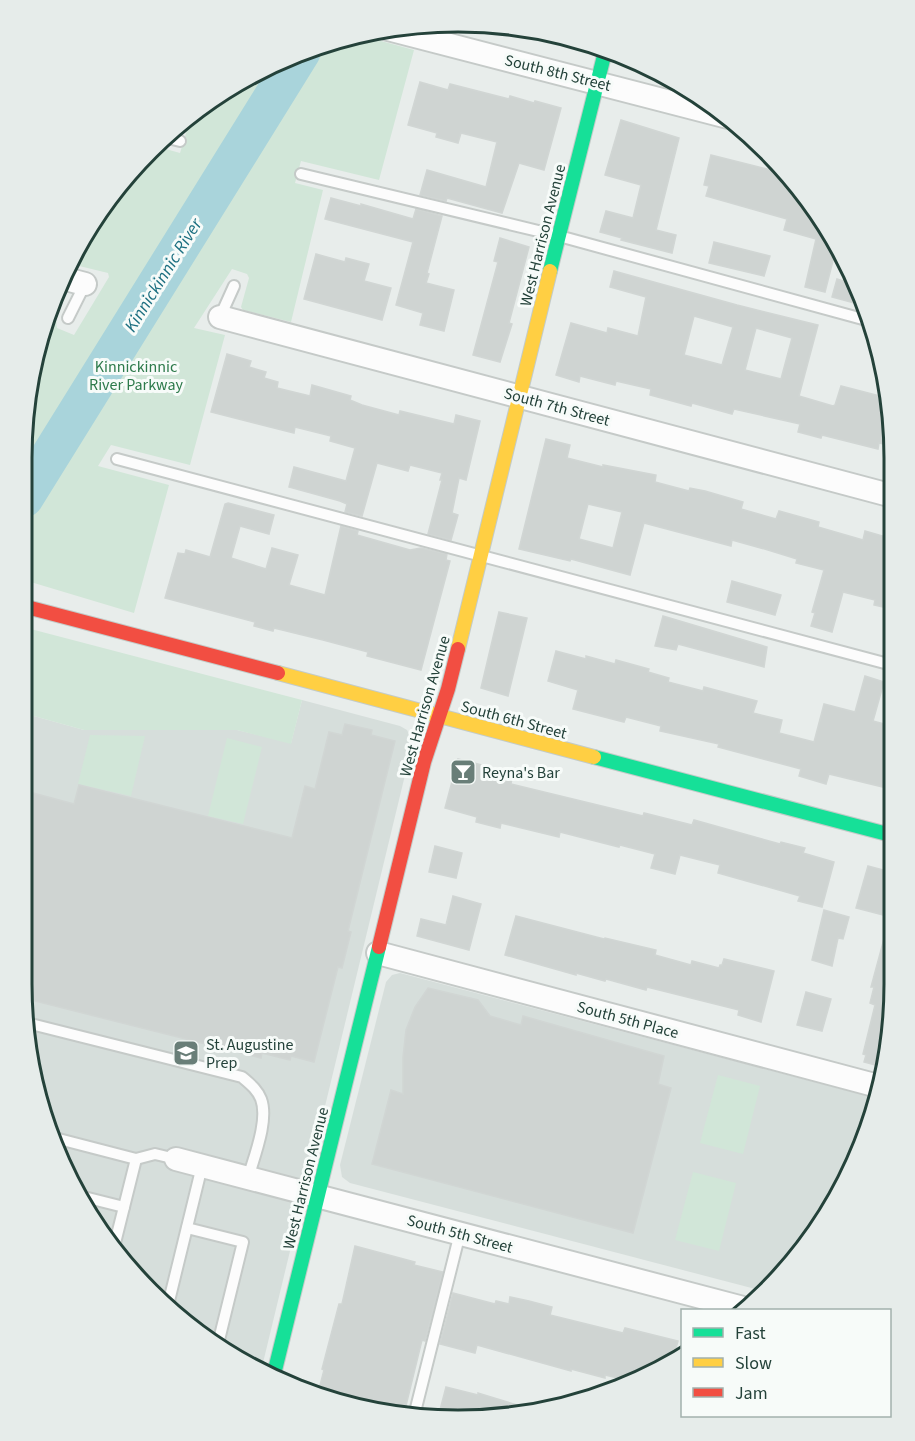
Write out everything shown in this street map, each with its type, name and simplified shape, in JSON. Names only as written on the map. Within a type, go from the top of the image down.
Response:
[{"type":"street","name":"South 8th Street","points":[[409,34],[704,110]]},
{"type":"street","name":"West Harrison Avenue","points":[[275,1369],[424,762],[448,689],[603,57]]},
{"type":"street","points":[[70,280],[85,284]]},
{"type":"street","name":"South 7th Street","points":[[220,317],[884,494]]},
{"type":"street","name":"South 6th Street","points":[[32,608],[884,833]]},
{"type":"street","name":"South 5th Place","points":[[378,953],[871,1084]]},
{"type":"street","name":"South 5th Street","points":[[176,1159],[734,1308]]},
{"type":"lane","points":[[174,140],[180,141]]},
{"type":"lane","points":[[301,174],[559,236],[860,318]]},
{"type":"lane","points":[[68,318],[85,284]]},
{"type":"lane","points":[[220,317],[234,286]]},
{"type":"lane","points":[[117,459],[884,663]]},
{"type":"lane","points":[[33,1025],[242,1077],[254,1088],[261,1099],[264,1113],[248,1178]]},
{"type":"lane","points":[[61,1140],[136,1159],[155,1154],[176,1159]]},
{"type":"lane","points":[[116,1238],[136,1159]]},
{"type":"lane","points":[[170,1298],[202,1166]]},
{"type":"lane","points":[[91,1199],[124,1207]]},
{"type":"lane","points":[[187,1228],[243,1242],[220,1337]]},
{"type":"lane","points":[[416,1408],[460,1233]]},
{"type":"shaded area","name":"St. Augustine Prep","points":[[302,700],[400,726],[407,730],[413,742],[263,1363],[221,1338],[198,1321],[156,1285],[137,1264],[103,1220],[75,1172],[54,1120],[40,1067],[32,1011],[32,716],[84,730],[237,730],[291,743]]},
{"type":"shaded area","points":[[400,973],[868,1096],[840,1172],[812,1220],[778,1264],[755,1289],[350,1183],[342,1177],[340,1165],[386,982],[392,975]]},
{"type":"green space","name":"Kinnickinnic River Parkway","points":[[376,40],[414,50],[379,180],[301,161],[295,183],[323,190],[291,322],[243,310],[241,307],[249,278],[247,274],[232,269],[194,328],[225,335],[190,465],[111,445],[98,466],[169,485],[134,613],[32,582],[32,430],[35,402],[46,347],[60,305],[57,328],[74,335],[109,277],[108,273],[77,265],[103,221],[137,177],[164,149],[180,153],[187,130],[221,103],[269,75],[321,54]]},
{"type":"green space","points":[[32,629],[302,700],[291,744],[237,730],[84,730],[32,716]]},
{"type":"green space","points":[[90,735],[145,736],[131,796],[78,784]]},
{"type":"green space","points":[[227,738],[262,747],[243,824],[208,816]]},
{"type":"green space","points":[[718,1075],[760,1086],[743,1154],[700,1143]]},
{"type":"green space","points":[[693,1172],[736,1183],[719,1251],[675,1240]]},
{"type":"building","points":[[420,82],[448,90],[450,84],[509,99],[510,96],[561,108],[544,170],[519,163],[502,213],[447,198],[446,201],[420,195],[427,170],[486,187],[497,142],[461,133],[458,143],[436,137],[437,133],[408,125]]},
{"type":"building","points":[[621,120],[679,138],[656,230],[676,235],[672,253],[621,240],[622,238],[600,232],[606,211],[633,218],[641,185],[605,175]]},
{"type":"building","points":[[711,155],[772,170],[812,221],[834,258],[825,292],[805,287],[816,239],[784,230],[787,219],[706,196],[709,186],[704,185]]},
{"type":"building","points":[[331,198],[413,219],[416,209],[442,216],[426,283],[454,290],[444,331],[420,325],[423,313],[396,305],[413,242],[325,219]]},
{"type":"building","points":[[500,238],[529,247],[509,323],[512,324],[500,362],[473,355],[498,262],[494,261]]},
{"type":"building","points":[[714,242],[770,256],[764,276],[709,263]]},
{"type":"building","points":[[316,254],[345,262],[346,258],[369,264],[364,281],[391,288],[382,320],[304,299]]},
{"type":"building","points":[[614,271],[818,325],[799,396],[833,406],[841,386],[879,396],[883,444],[879,443],[878,449],[822,435],[821,438],[798,432],[800,424],[734,409],[732,414],[692,403],[691,406],[650,395],[651,389],[616,381],[615,385],[580,376],[579,382],[556,375],[571,323],[607,333],[608,328],[638,336],[646,297],[610,287]],"holes":[[[694,316],[733,327],[722,365],[684,355]],[[756,328],[792,338],[781,379],[745,370]]]},
{"type":"building","points":[[837,279],[846,282],[854,303],[832,297]]},
{"type":"building","points":[[227,354],[251,361],[249,367],[266,372],[264,378],[278,382],[277,388],[310,396],[312,385],[351,396],[350,400],[362,405],[399,415],[400,411],[454,424],[456,415],[480,421],[466,480],[459,478],[452,513],[458,515],[451,540],[428,534],[442,473],[410,465],[408,471],[377,463],[362,516],[345,512],[347,504],[340,501],[289,487],[294,467],[346,481],[355,448],[330,441],[331,436],[295,427],[294,433],[211,412]]},
{"type":"building","points":[[546,439],[570,445],[567,458],[603,467],[603,465],[656,475],[655,482],[689,491],[690,488],[705,491],[743,502],[741,509],[776,519],[779,511],[819,522],[818,527],[863,540],[865,531],[884,536],[884,607],[874,605],[875,600],[843,592],[832,632],[811,626],[815,613],[812,612],[824,570],[796,563],[797,559],[732,540],[731,546],[644,523],[630,575],[571,559],[570,561],[519,549]],"holes":[[[588,504],[622,512],[613,548],[579,539]]]},
{"type":"building","points":[[225,504],[274,515],[269,534],[240,526],[231,558],[266,569],[272,548],[298,555],[289,585],[325,595],[341,526],[358,531],[357,535],[410,550],[421,548],[447,554],[446,560],[450,561],[421,670],[367,656],[368,652],[274,628],[273,631],[254,626],[255,622],[165,598],[178,553],[185,554],[186,550],[210,557]]},
{"type":"building","points":[[732,581],[781,595],[775,615],[727,602]]},
{"type":"building","points":[[499,612],[527,618],[508,696],[481,688]]},
{"type":"building","points":[[663,616],[767,647],[764,667],[678,644],[676,650],[655,646]]},
{"type":"building","points":[[556,651],[615,664],[616,660],[649,669],[648,672],[669,678],[668,682],[703,691],[704,687],[757,701],[753,713],[782,720],[779,733],[814,742],[824,704],[855,712],[865,676],[884,682],[873,721],[884,724],[884,787],[829,774],[826,784],[799,776],[801,769],[718,747],[719,744],[660,731],[661,726],[626,717],[624,722],[573,709],[578,690],[548,681]]},
{"type":"building","points":[[345,724],[372,730],[371,735],[395,741],[348,931],[351,932],[342,968],[338,967],[314,1062],[291,1056],[290,1060],[262,1053],[261,1058],[32,1000],[32,793],[74,804],[79,785],[292,838],[305,786],[315,789],[329,732],[342,735]]},
{"type":"building","points":[[458,759],[486,766],[484,771],[512,778],[511,784],[643,816],[644,813],[692,825],[694,820],[780,844],[781,842],[805,848],[803,853],[834,862],[822,907],[798,901],[800,896],[718,873],[720,865],[680,855],[675,874],[651,868],[655,854],[560,832],[559,837],[501,823],[500,828],[476,822],[477,817],[445,808]]},
{"type":"building","points":[[435,846],[462,853],[456,878],[429,872]]},
{"type":"building","points":[[868,866],[884,870],[884,915],[856,908]]},
{"type":"building","points":[[453,896],[481,904],[469,950],[417,936],[421,919],[446,925]]},
{"type":"building","points":[[824,910],[849,917],[843,939],[838,938],[832,966],[812,960]]},
{"type":"building","points":[[516,916],[656,950],[655,955],[691,965],[692,961],[719,968],[724,959],[774,971],[761,1022],[738,1015],[739,1010],[647,987],[646,990],[606,979],[605,981],[576,973],[576,975],[505,955]]},
{"type":"building","points":[[884,939],[883,1011],[875,1065],[864,1062],[866,1055],[863,1054],[875,1005],[870,1003],[874,987],[871,987]]},
{"type":"building","points":[[428,988],[478,1000],[490,1016],[521,1025],[523,1016],[664,1056],[658,1084],[671,1088],[633,1233],[372,1164],[391,1090],[403,1094],[406,1030],[415,1007]]},
{"type":"building","points":[[806,992],[831,999],[822,1031],[797,1025]]},
{"type":"building","points":[[355,1246],[443,1272],[425,1341],[422,1340],[406,1406],[347,1395],[320,1387],[339,1304],[342,1304]]},
{"type":"building","points":[[453,1293],[495,1304],[496,1301],[509,1304],[510,1297],[529,1301],[552,1307],[550,1315],[623,1333],[625,1328],[678,1341],[676,1349],[646,1366],[618,1378],[605,1375],[605,1378],[571,1369],[571,1371],[477,1345],[475,1353],[440,1344]]},
{"type":"building","points":[[446,1387],[478,1395],[478,1393],[518,1405],[485,1409],[440,1409]]},
{"type":"waterway","name":"Kinnickinnic River","points":[[32,485],[293,64]]},
{"type":"traffic: fast","points":[[550,271],[604,58]]},
{"type":"traffic: fast","points":[[594,757],[884,833]]},
{"type":"traffic: fast","points":[[275,1369],[379,947]]},
{"type":"traffic: slow","points":[[458,649],[550,271]]},
{"type":"traffic: slow","points":[[278,673],[594,757]]},
{"type":"traffic: jam","points":[[32,608],[278,673]]},
{"type":"traffic: jam","points":[[379,947],[424,762],[448,689],[458,649]]},
{"type":"place","name":"Reyna's Bar","points":[[463,772]]},
{"type":"place","name":"St. Augustine Prep","points":[[186,1053]]}]
